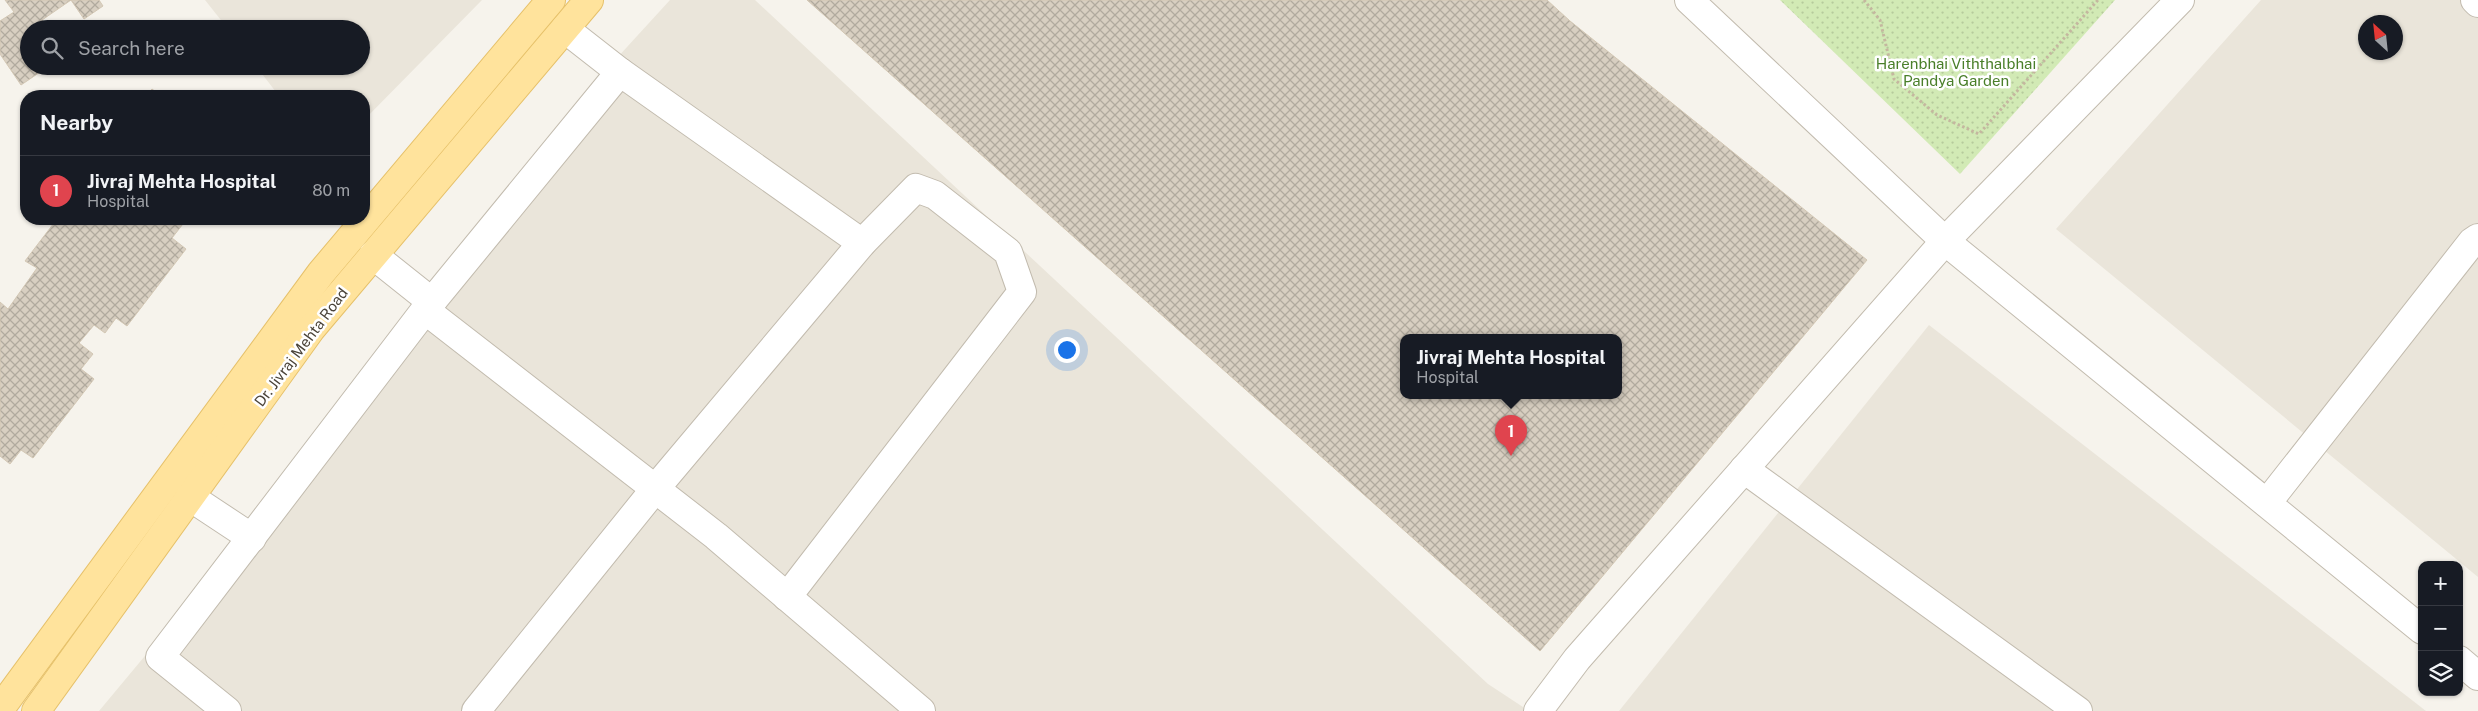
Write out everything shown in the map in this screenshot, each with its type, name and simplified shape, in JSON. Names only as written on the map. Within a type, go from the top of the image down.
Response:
[{"type":"main road","points":[[370,215],[551,0]]},
{"type":"main road","name":"Dr. Jivraj Mehta Road","points":[[36,711],[311,329],[590,0]]},
{"type":"main road","points":[[0,709],[321,273],[361,225]]},
{"type":"street","points":[[1689,0],[1945,241],[2418,627]]},
{"type":"street","points":[[1538,711],[1577,659],[1945,241],[2180,0]]},
{"type":"street","points":[[565,29],[620,72],[862,243]]},
{"type":"street","points":[[227,711],[160,657],[429,306],[620,72]]},
{"type":"street","points":[[476,711],[655,489],[862,243],[916,188],[935,195],[1008,252],[1022,292],[788,597]]},
{"type":"street","points":[[2267,503],[2472,242],[2478,238]]},
{"type":"street","points":[[373,255],[429,306],[716,536],[921,711]]},
{"type":"street","points":[[1744,469],[2078,711]]},
{"type":"street","points":[[190,497],[252,538]]},
{"type":"street","points":[[2463,663],[2478,676]]},
{"type":"path","points":[[1864,0],[1880,20],[1894,79],[1937,115],[1980,134],[2098,0]]},
{"type":"shaded area","points":[[205,0],[482,0],[370,114],[370,90],[274,90],[263,75],[370,75],[370,20],[221,20]]},
{"type":"shaded area","points":[[670,0],[755,0],[1488,684],[1529,711],[99,711],[184,609],[584,94]]},
{"type":"shaded area","points":[[2261,0],[2478,0],[2478,577],[2463,565],[2463,561],[2459,561],[2056,229]]},
{"type":"shaded area","points":[[1929,325],[2426,711],[1619,711]]},
{"type":"green space","name":"Harenbhai Viththalbhai Pandya Garden","points":[[1780,0],[2115,0],[1960,174]]},
{"type":"building","points":[[5,0],[71,0],[42,20],[20,20],[20,75],[36,75],[21,85],[0,54],[0,21],[14,12]]},
{"type":"building","points":[[71,0],[99,0],[103,6],[84,19]]},
{"type":"building","points":[[807,0],[1547,0],[1570,21],[1867,260],[1540,651]]},
{"type":"building","points":[[52,225],[182,225],[172,238],[186,249],[127,326],[116,318],[105,333],[94,325],[79,343],[93,354],[81,369],[94,379],[33,458],[21,450],[10,464],[0,456],[0,302],[8,309],[37,268],[25,261]]},
{"type":"place","name":"Jivraj Mehta Hospital","points":[[1511,456]]}]
